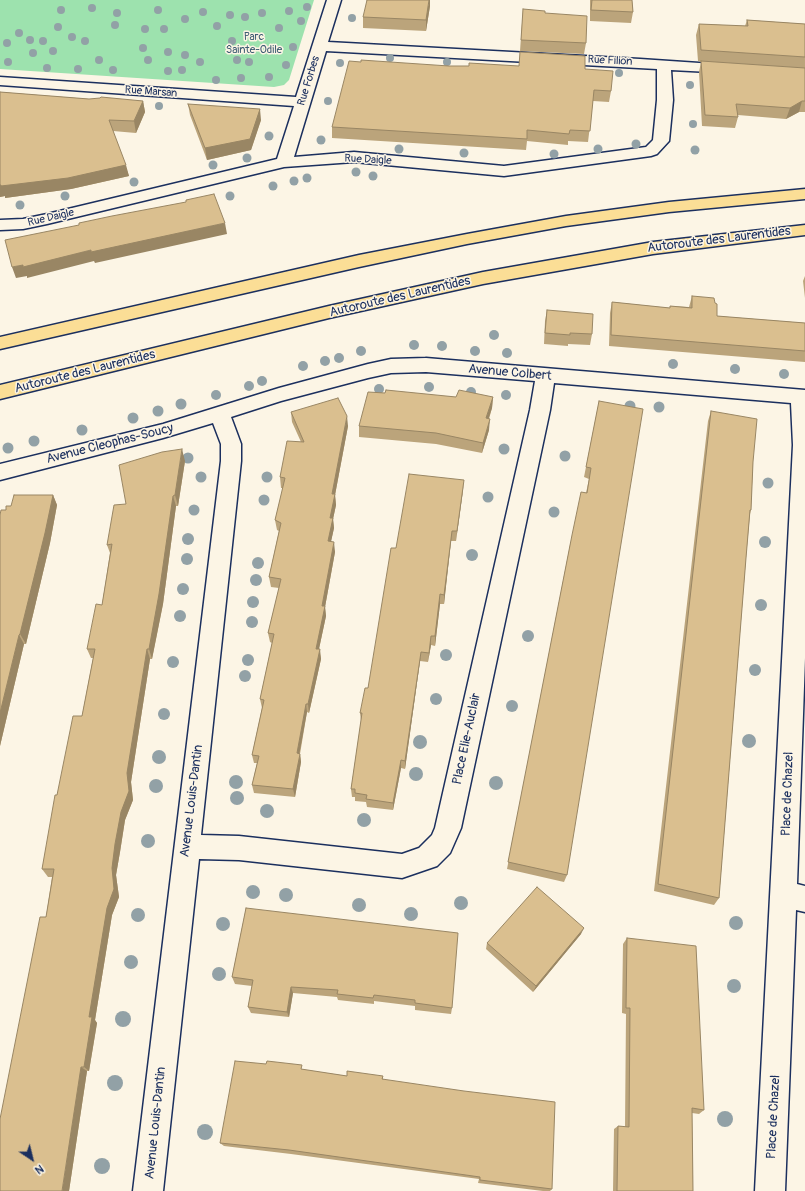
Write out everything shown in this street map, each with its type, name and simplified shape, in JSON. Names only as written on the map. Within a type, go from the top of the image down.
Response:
[{"type":"highway","points":[[0,343],[474,237],[669,207],[805,194]]},
{"type":"highway","name":"Autoroute des Laurentides","points":[[0,392],[367,303],[490,277],[653,248],[805,230]]},
{"type":"highway","points":[[0,398],[113,365]]},
{"type":"street","name":"Rue Forbes","points":[[284,162],[334,0]]},
{"type":"street","name":"Rue Filion","points":[[319,46],[745,70]]},
{"type":"street","name":"Rue Daigle","points":[[0,225],[23,224],[47,219],[284,162],[354,157],[504,171],[651,151],[661,141],[665,100],[664,65]]},
{"type":"street","name":"Rue Marsan","points":[[0,81],[302,102]]},
{"type":"street","name":"Avenue Colbert","points":[[220,414],[279,395],[391,366],[426,365],[802,397]]},
{"type":"street","name":"Place Elie-Auclair","points":[[187,847],[239,848],[402,866],[412,864],[428,857],[441,844],[448,828],[540,410],[545,376]]},
{"type":"street","name":"Place de Chazel","points":[[770,1191],[794,897],[803,445],[802,397]]},
{"type":"street","name":"Avenue Cleophas-Soucy","points":[[0,472],[163,431],[220,414]]},
{"type":"street","name":"Avenue Louis-Dantin","points":[[148,1191],[231,461],[231,444],[220,414]]},
{"type":"green space","name":"Parc Sainte-Odile","points":[[0,0],[314,0],[289,80],[284,85],[274,87],[0,69]]},
{"type":"building","points":[[367,0],[429,0],[426,20],[363,17]]},
{"type":"building","points":[[592,0],[632,0],[633,12],[591,10]]},
{"type":"building","points":[[523,9],[545,11],[545,13],[587,16],[586,43],[521,40]]},
{"type":"building","points":[[747,20],[805,24],[805,57],[701,50],[699,24],[748,26]]},
{"type":"building","points":[[520,52],[585,56],[585,69],[613,71],[611,91],[594,90],[590,131],[570,130],[569,134],[527,130],[527,139],[332,127],[349,61],[361,62],[361,60],[449,66],[469,66],[469,63],[519,66]]},
{"type":"building","points":[[701,61],[805,68],[805,101],[802,101],[790,108],[736,104],[738,117],[705,115]]},
{"type":"building","points":[[0,92],[89,99],[101,97],[143,101],[134,121],[109,120],[126,165],[68,178],[1,186]]},
{"type":"building","points":[[188,104],[260,109],[250,139],[205,148]]},
{"type":"building","points":[[214,194],[225,223],[91,252],[91,250],[23,267],[23,265],[12,267],[5,240],[79,225],[79,223],[112,216],[186,202],[186,200]]},
{"type":"building","points":[[692,296],[714,298],[715,303],[717,304],[717,316],[805,323],[805,351],[611,335],[612,302],[670,308],[670,306],[692,308]]},
{"type":"building","points":[[547,310],[593,314],[592,334],[570,333],[570,335],[545,333]]},
{"type":"building","points":[[386,390],[456,397],[459,390],[493,397],[486,418],[490,419],[483,443],[436,433],[359,426],[368,392],[385,393]]},
{"type":"building","points":[[338,398],[347,416],[332,494],[335,494],[330,518],[333,518],[328,541],[334,542],[322,606],[325,606],[316,649],[320,649],[308,704],[306,704],[297,753],[300,754],[293,789],[252,785],[259,756],[252,755],[264,700],[260,699],[274,634],[268,633],[281,579],[269,577],[281,523],[275,520],[285,478],[280,477],[287,441],[304,442],[291,412]]},
{"type":"building","points":[[599,401],[643,409],[567,875],[508,862],[581,492],[587,493],[591,468],[586,467]]},
{"type":"building","points":[[711,411],[757,419],[751,510],[719,898],[658,884]]},
{"type":"building","points":[[182,449],[175,495],[173,496],[159,594],[149,649],[147,649],[127,773],[129,791],[121,812],[115,844],[112,868],[114,889],[107,908],[89,1017],[92,1017],[84,1067],[81,1067],[62,1191],[0,1191],[0,1119],[40,917],[46,917],[54,869],[42,869],[55,795],[57,795],[73,716],[82,716],[95,649],[87,649],[96,604],[102,605],[112,544],[107,545],[114,505],[126,504],[119,465],[162,452]]},
{"type":"building","points":[[409,474],[464,480],[457,531],[452,531],[444,595],[440,594],[435,636],[431,636],[429,653],[421,652],[405,761],[401,760],[393,803],[366,799],[367,795],[355,793],[355,789],[351,789],[362,713],[360,713],[365,688],[368,688],[391,548],[396,548]]},
{"type":"building","points":[[14,495],[53,495],[45,533],[0,713],[0,515],[1,510],[6,510],[6,506],[11,506]]},
{"type":"building","points":[[537,887],[584,928],[536,986],[487,943]]},
{"type":"building","points":[[246,908],[458,933],[452,1008],[415,1003],[415,1000],[374,995],[373,998],[337,994],[338,990],[291,987],[287,1012],[248,1007],[253,980],[232,977]]},
{"type":"building","points":[[627,938],[696,946],[704,1110],[692,1108],[693,1191],[617,1191],[618,1126],[629,1127],[630,1008],[626,1008]]},
{"type":"building","points":[[235,1061],[266,1064],[267,1061],[302,1065],[301,1069],[347,1076],[347,1071],[383,1076],[382,1079],[555,1102],[552,1189],[480,1180],[480,1177],[289,1150],[220,1143]]}]
